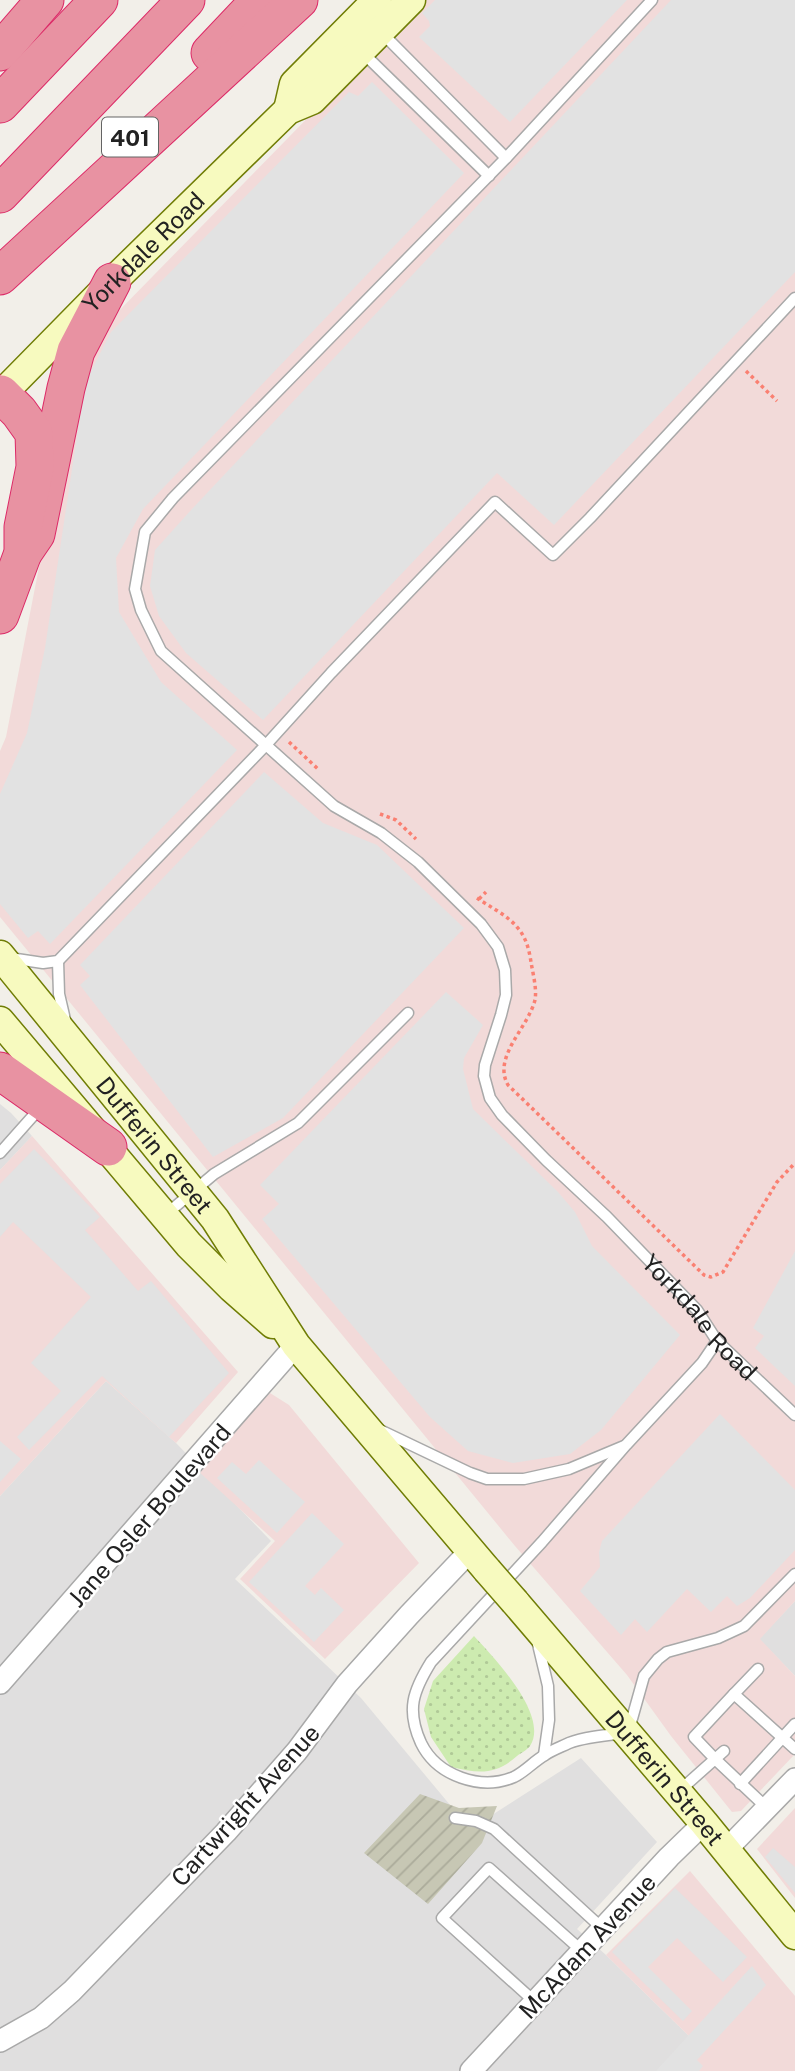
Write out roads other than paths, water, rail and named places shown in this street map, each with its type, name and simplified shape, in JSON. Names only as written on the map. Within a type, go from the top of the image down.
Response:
[{"type":"highway","points":[[0,52],[45,0]]},
{"type":"highway","points":[[0,104],[99,0]]},
{"type":"highway","name":"401","points":[[0,194],[186,0]]},
{"type":"highway","name":"401","points":[[0,275],[260,0]]},
{"type":"highway","points":[[0,275],[299,0]]},
{"type":"highway","points":[[0,615],[23,553],[36,534],[76,351],[112,282]]},
{"type":"highway","points":[[1,395],[19,412],[34,433],[35,467],[23,527],[23,553]]},
{"type":"highway","points":[[0,1071],[108,1147]]},
{"type":"main road","name":"Yorkdale Road","points":[[1,395],[288,110],[312,100],[365,26],[411,0]]},
{"type":"main road","name":"Dufferin Street","points":[[1,956],[215,1219],[296,1345]]},
{"type":"main road","name":"Dufferin Street","points":[[0,1021],[189,1245],[296,1345],[678,1792],[795,1935]]},
{"type":"street","name":"Jane Osler Boulevard","points":[[0,1684],[296,1345]]},
{"type":"street","name":"Cartwright Avenue","points":[[2,2036],[41,2018],[72,1992],[226,1832],[297,1751],[347,1684],[409,1615],[479,1560]]},
{"type":"street","points":[[726,1850],[795,1779]]},
{"type":"street","name":"McAdam Avenue","points":[[471,2071],[669,1857],[704,1823]]},
{"type":"lane","name":"Yorkdale Road","points":[[652,0],[489,176],[173,498],[145,532],[135,589],[141,610],[161,651],[334,806],[381,833],[418,862],[481,924],[498,947],[505,970],[506,995],[485,1065],[484,1076],[490,1098],[502,1115],[607,1217],[697,1310],[718,1341],[795,1415]]},
{"type":"lane","points":[[365,26],[506,158]]},
{"type":"lane","points":[[365,26],[489,176]]},
{"type":"lane","points":[[1,956],[43,963],[58,961],[495,502],[553,555],[795,298]]},
{"type":"lane","points":[[58,961],[59,994],[71,1042]]},
{"type":"lane","points":[[164,1216],[214,1174],[298,1123],[408,1013]]},
{"type":"lane","points":[[0,1153],[45,1102]]},
{"type":"lane","points":[[718,1341],[702,1363],[542,1542],[431,1662],[417,1684],[413,1707],[416,1731],[424,1749],[437,1765],[469,1781],[488,1782],[513,1777],[544,1755],[572,1742],[628,1733],[644,1676],[658,1659],[667,1652],[718,1639],[744,1626],[795,1574]]},
{"type":"lane","points":[[361,1421],[486,1479],[524,1479],[569,1469],[626,1445]]},
{"type":"lane","name":"Dufferin Street","points":[[524,1612],[548,1686],[549,1720],[544,1755]]},
{"type":"lane","points":[[758,1669],[694,1737],[720,1755],[740,1784],[768,1808]]},
{"type":"lane","points":[[734,1694],[755,1719],[795,1749]]},
{"type":"lane","points":[[740,1784],[795,1724]]},
{"type":"lane","points":[[678,1792],[720,1755]]},
{"type":"lane","points":[[455,1818],[476,1821],[494,1829],[603,1929]]},
{"type":"lane","points":[[535,2002],[442,1918],[489,1868],[582,1951]]}]
